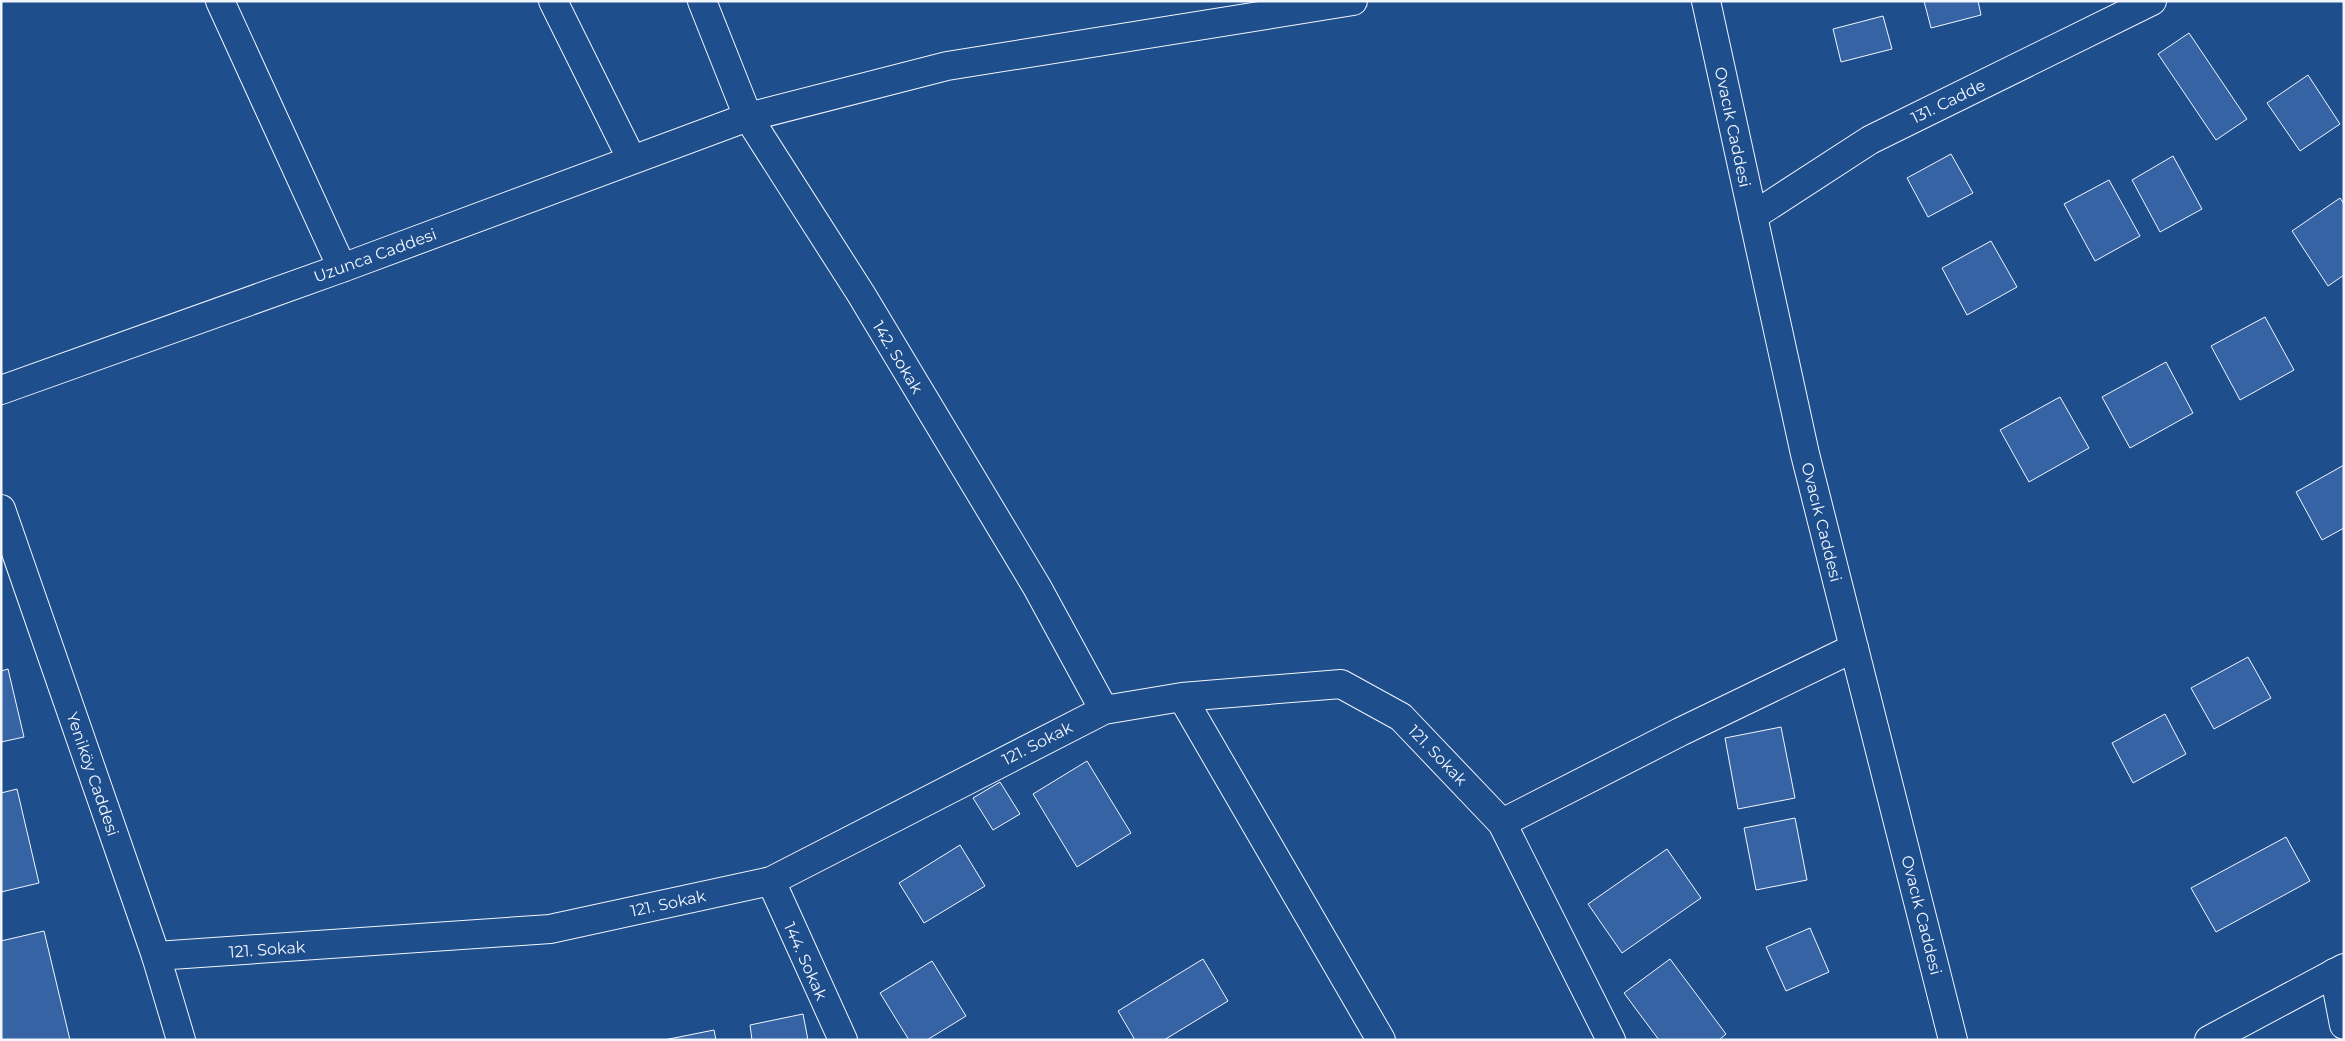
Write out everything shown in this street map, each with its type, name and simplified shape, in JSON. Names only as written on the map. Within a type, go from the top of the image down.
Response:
[{"type":"street","points":[[220,1],[342,268]]},
{"type":"street","points":[[553,1],[632,160]]},
{"type":"street","name":"142. Sokak","points":[[702,1],[748,117],[861,294],[1032,579],[1104,710]]},
{"type":"street","name":"Uzunca Caddesi","points":[[1,390],[342,268],[748,117],[947,66],[1353,1]]},
{"type":"street","name":"Ovacık Caddesi","points":[[1706,1],[1805,454],[1953,1040]]},
{"type":"street","name":"131. Cadde","points":[[1753,216],[1870,140],[2152,1]]},
{"type":"street","name":"Yeniköy Caddesi","points":[[1,509],[156,956],[181,1040]]},
{"type":"street","points":[[1502,823],[1680,732],[1854,648]]},
{"type":"street","name":"121. Sokak","points":[[156,956],[550,929],[770,881],[1104,710],[1182,697],[1341,684],[1401,717],[1502,823],[1611,1040]]},
{"type":"street","points":[[1182,697],[1381,1040]]},
{"type":"street","name":"144. Sokak","points":[[770,881],[843,1040]]},
{"type":"street","points":[[2208,1040],[2339,970],[2344,1024]]},
{"type":"building","points":[[1924,1],[1978,1],[1981,15],[1931,28]]},
{"type":"building","points":[[1883,16],[1892,49],[1841,62],[1833,29]]},
{"type":"building","points":[[2189,33],[2247,119],[2216,140],[2158,54]]},
{"type":"building","points":[[2308,75],[2340,124],[2300,151],[2267,103]]},
{"type":"building","points":[[1951,154],[1973,193],[1928,217],[1907,178]]},
{"type":"building","points":[[2173,156],[2202,209],[2160,232],[2132,180]]},
{"type":"building","points":[[2109,180],[2140,236],[2095,261],[2064,204]]},
{"type":"building","points":[[2340,198],[2344,204],[2344,275],[2328,286],[2292,231]]},
{"type":"building","points":[[1991,241],[2017,287],[1967,315],[1942,268]]},
{"type":"building","points":[[2265,317],[2294,370],[2240,400],[2211,346]]},
{"type":"building","points":[[2166,362],[2193,413],[2130,448],[2102,397]]},
{"type":"building","points":[[2060,397],[2089,448],[2029,482],[2000,430]]},
{"type":"building","points":[[2344,465],[2344,528],[2322,540],[2296,492]]},
{"type":"building","points":[[2248,657],[2271,698],[2214,729],[2191,688]]},
{"type":"building","points":[[8,669],[24,737],[1,742],[1,671]]},
{"type":"building","points":[[2165,714],[2186,754],[2133,783],[2112,743]]},
{"type":"building","points":[[1781,727],[1795,798],[1738,809],[1725,738]]},
{"type":"building","points":[[1087,761],[1131,833],[1077,867],[1033,794]]},
{"type":"building","points":[[1000,782],[1020,814],[993,830],[973,798]]},
{"type":"building","points":[[17,789],[39,883],[1,892],[1,793]]},
{"type":"building","points":[[1795,818],[1807,880],[1756,890],[1744,828]]},
{"type":"building","points":[[2286,837],[2310,881],[2216,932],[2191,888]]},
{"type":"building","points":[[960,845],[985,886],[924,923],[899,883]]},
{"type":"building","points":[[1667,849],[1701,898],[1622,953],[1588,904]]},
{"type":"building","points":[[1810,928],[1829,972],[1786,991],[1766,947]]},
{"type":"building","points":[[44,931],[70,1040],[1,1040],[1,941]]},
{"type":"building","points":[[1203,959],[1228,1001],[1164,1040],[1135,1040],[1118,1011]]},
{"type":"building","points":[[1670,959],[1726,1034],[1719,1040],[1659,1040],[1624,993]]},
{"type":"building","points":[[932,961],[966,1016],[927,1040],[909,1040],[880,993]]},
{"type":"building","points":[[803,1014],[808,1040],[752,1040],[750,1025]]},
{"type":"building","points":[[714,1030],[716,1040],[664,1040]]}]
